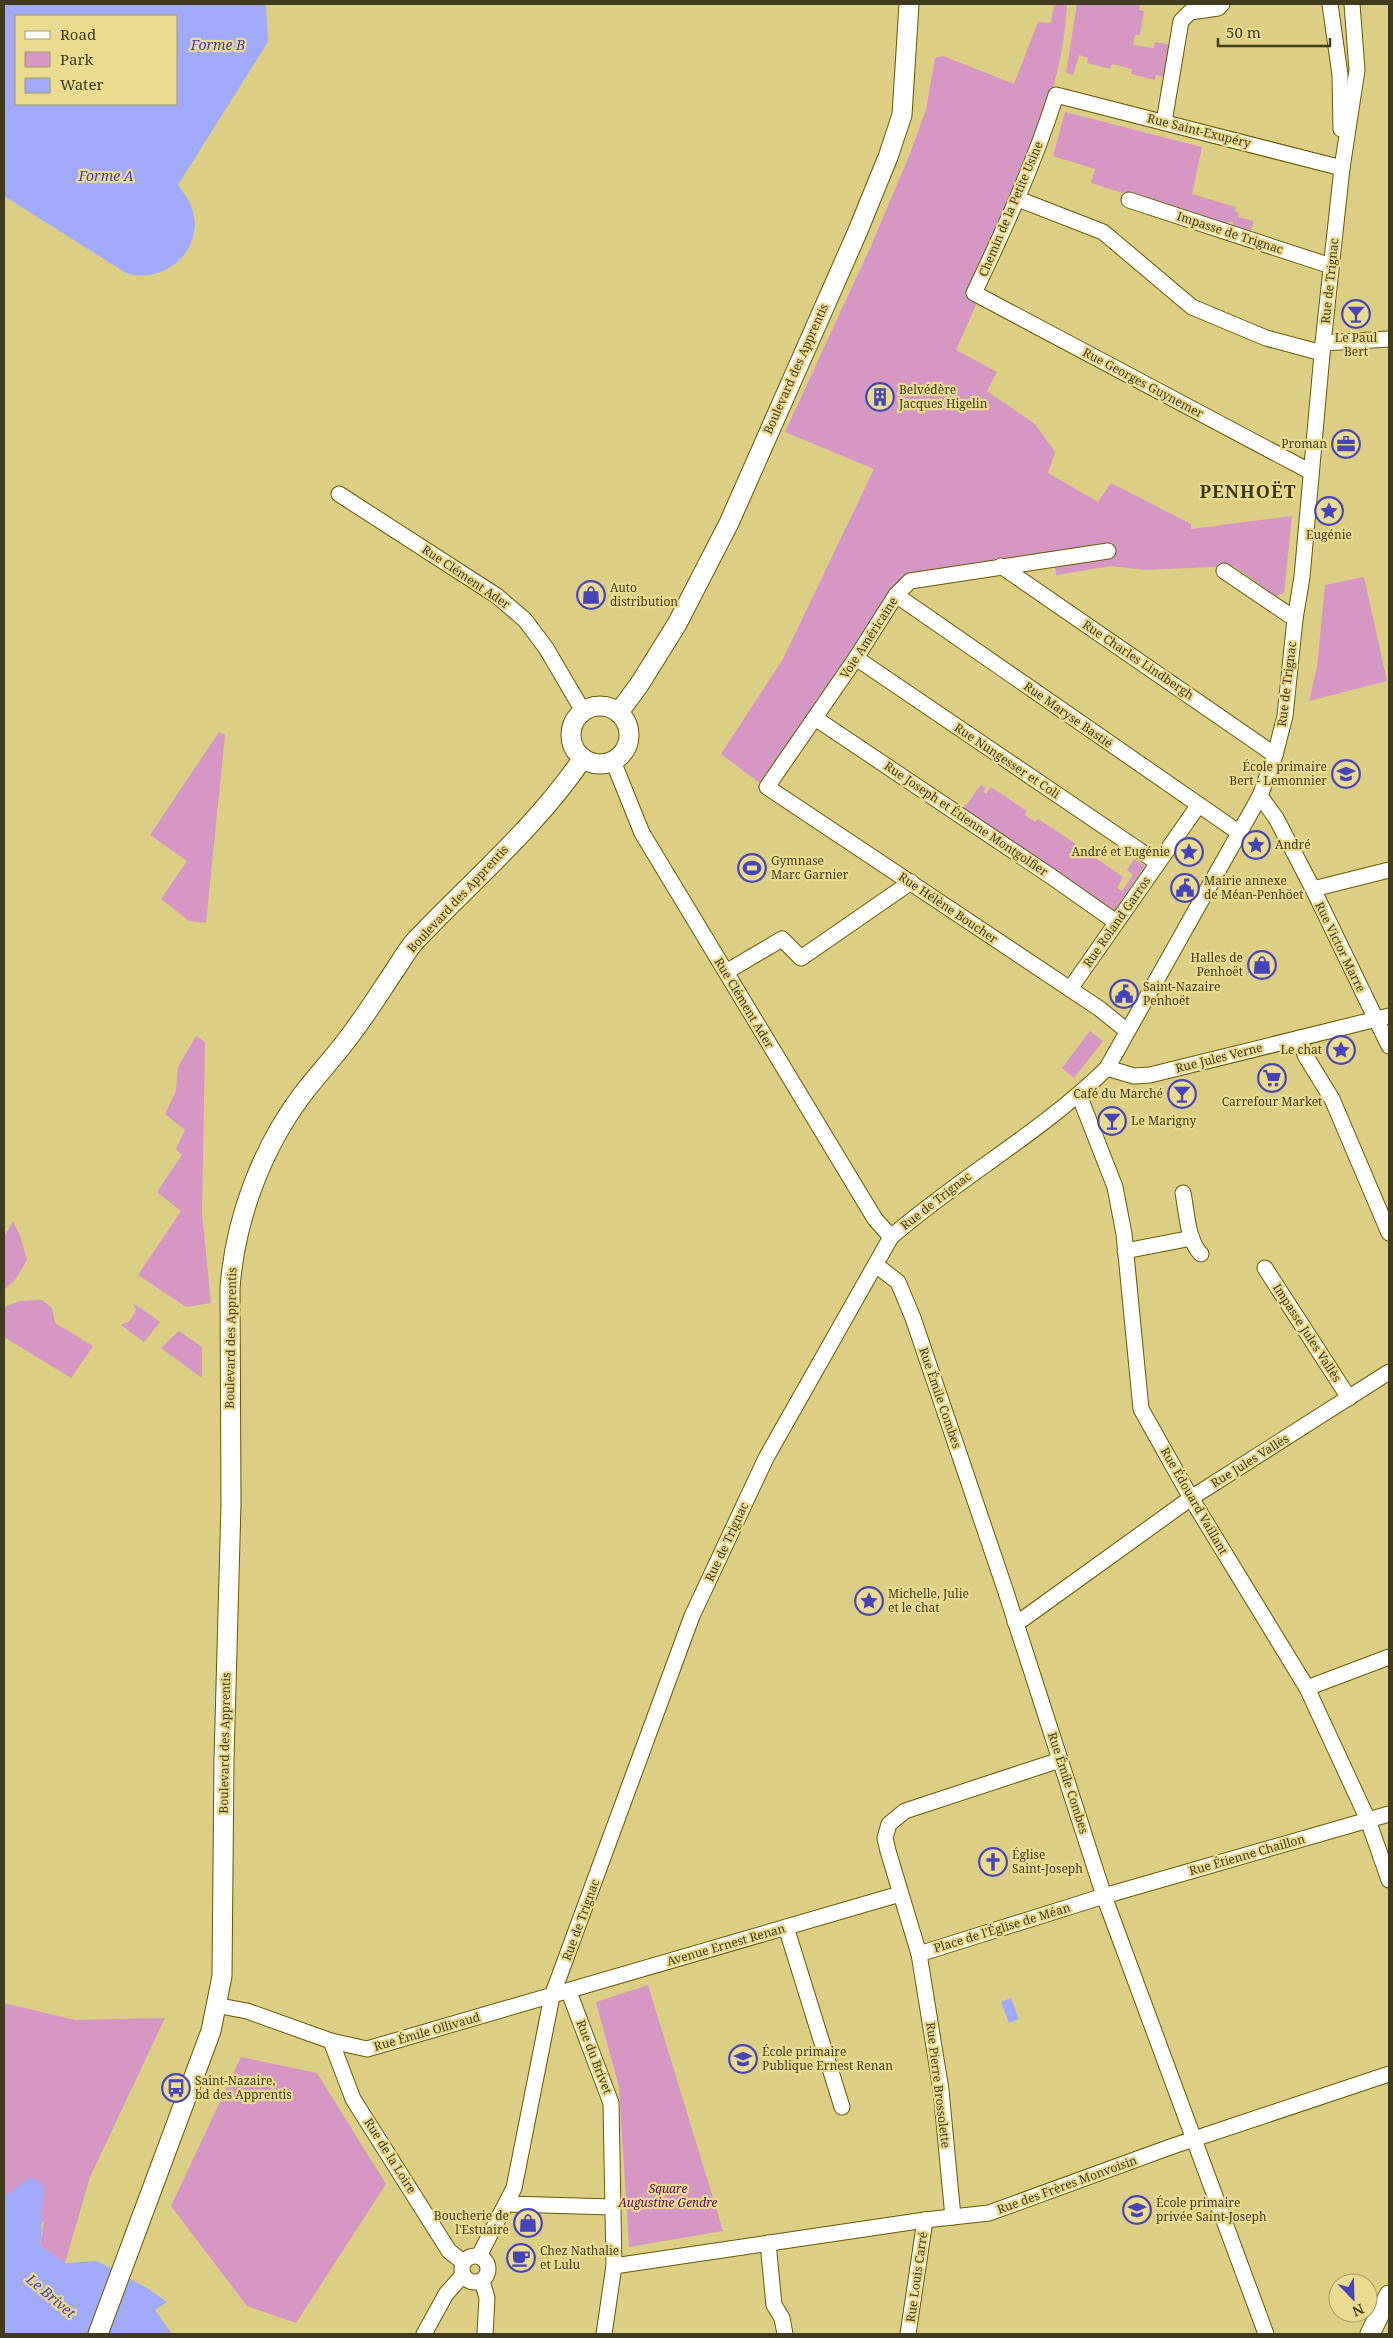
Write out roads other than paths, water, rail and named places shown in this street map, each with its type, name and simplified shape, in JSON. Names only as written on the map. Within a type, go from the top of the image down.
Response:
[{"type":"main road","name":"Boulevard des Apprentis","points":[[619,712],[677,624],[729,523],[858,233],[888,157],[902,115],[909,4]]},
{"type":"main road","points":[[601,706],[611,707],[619,712],[625,720],[629,738],[627,747],[613,761],[597,764],[583,758],[577,752],[571,735],[573,726],[583,711],[591,707],[601,706]]},
{"type":"main road","name":"Boulevard des Apprentis","points":[[98,2334],[211,2031],[222,1964],[224,1759],[231,1504],[230,1288],[232,1256],[243,1215],[255,1181],[279,1131],[302,1095],[352,1033],[415,941],[566,784],[583,758]]},
{"type":"main road","points":[[1370,2334],[1389,2294]]},
{"type":"street","points":[[1164,122],[1181,21],[1190,12],[1218,8],[1222,4]]},
{"type":"street","name":"Rue de Trignac","points":[[1330,4],[1340,75],[1342,168]]},
{"type":"street","name":"Rue de Trignac","points":[[479,2256],[508,2204],[514,2188],[552,1996],[692,1616],[766,1458],[891,1237],[921,1211],[1078,1095],[1107,1068],[1169,954],[1240,834],[1260,796],[1275,754],[1285,716],[1295,619],[1302,577],[1331,266],[1342,168],[1357,70],[1352,4]]},
{"type":"street","name":"Rue Saint-Exupéry","points":[[1056,95],[1342,168]]},
{"type":"street","name":"Chemin de la Petite Usine","points":[[974,293],[1038,151],[1056,95]]},
{"type":"street","points":[[1018,199],[1103,232],[1192,306],[1266,338],[1323,348],[1389,338]]},
{"type":"street","name":"Impasse de Trignac","points":[[1129,200],[1331,266]]},
{"type":"street","name":"Rue Georges Guynemer","points":[[974,293],[1311,472]]},
{"type":"street","name":"Rue Clément Ader","points":[[339,494],[498,596],[525,620],[546,648],[583,711]]},
{"type":"street","name":"Voie Américaine","points":[[767,787],[856,658],[896,595],[910,581],[1108,551]]},
{"type":"street","name":"Rue Charles Lindbergh","points":[[1001,566],[1275,754]]},
{"type":"street","points":[[1224,571],[1295,619]]},
{"type":"street","name":"Rue Maryse Bastié","points":[[896,595],[1240,834]]},
{"type":"street","name":"Rue Nungesser et Coli","points":[[856,658],[1158,863]]},
{"type":"street","name":"Rue Joseph et Étienne Montgolfier","points":[[814,718],[1116,922]]},
{"type":"street","name":"Rue Clément Ader","points":[[613,761],[642,833],[874,1219],[891,1237]]},
{"type":"street","name":"Rue Hélène Boucher","points":[[767,787],[1100,1009],[1127,1031]]},
{"type":"street","name":"Rue Victor Marre","points":[[1260,796],[1276,818],[1382,1018],[1389,1046]]},
{"type":"street","name":"Rue Roland Garros","points":[[1070,989],[1198,806]]},
{"type":"street","points":[[1312,889],[1389,870]]},
{"type":"street","points":[[726,972],[782,939],[801,958],[911,882]]},
{"type":"street","name":"Rue Jules Verne","points":[[1107,1068],[1134,1076],[1150,1075],[1382,1018]]},
{"type":"street","points":[[1300,1038],[1305,1055],[1332,1099],[1389,1233]]},
{"type":"street","name":"Rue Édouard Vaillant","points":[[1078,1095],[1115,1188],[1125,1251],[1141,1409],[1191,1498],[1307,1688],[1368,1820],[1389,1880]]},
{"type":"street","points":[[1183,1193],[1192,1238],[1196,1248],[1202,1254]]},
{"type":"street","points":[[1125,1251],[1192,1238]]},
{"type":"street","name":"Rue Émile Combes","points":[[876,1265],[898,1282],[903,1291],[1015,1622],[1104,1896],[1266,2334]]},
{"type":"street","name":"Impasse Jules Vallès","points":[[1265,1268],[1349,1398]]},
{"type":"street","name":"Rue Jules Vallès","points":[[1015,1622],[1023,1619],[1191,1498],[1389,1372]]},
{"type":"street","points":[[1307,1688],[1389,1657]]},
{"type":"street","name":"Place de l'Église de Méan","points":[[1060,1760],[905,1811],[889,1824],[886,1838],[900,1894],[919,1954],[1104,1896]]},
{"type":"street","name":"Rue Étienne Chaillon","points":[[1104,1896],[1389,1814]]},
{"type":"street","name":"Avenue Ernest Renan","points":[[552,1996],[900,1894]]},
{"type":"street","points":[[786,1928],[842,2107]]},
{"type":"street","name":"Rue Pierre Brossolette","points":[[919,1954],[942,2090],[953,2216]]},
{"type":"street","name":"Rue du Brivet","points":[[569,1992],[611,2103],[614,2266],[604,2334]]},
{"type":"street","name":"Rue Émile Ollivaud","points":[[215,2005],[269,2017],[331,2041],[367,2049],[552,1996]]},
{"type":"street","name":"Rue de la Loire","points":[[331,2041],[353,2099],[463,2269]]},
{"type":"street","name":"Rue des Frères Monvoisin","points":[[614,2266],[953,2216],[989,2213],[1195,2139],[1389,2074]]},
{"type":"street","points":[[508,2204],[612,2207]]},
{"type":"street","name":"Rue Louis Carré","points":[[908,2334],[925,2220]]},
{"type":"street","points":[[768,2243],[774,2305],[782,2318],[785,2334]]},
{"type":"street","points":[[424,2334],[470,2256],[479,2256],[488,2265],[488,2274],[482,2281],[473,2282],[463,2269]]},
{"type":"street","points":[[482,2281],[487,2298],[485,2334]]},
{"type":"water","name":"Forme A","points":[[4,4],[266,4],[268,42],[178,185],[192,207],[195,230],[191,243],[185,254],[165,270],[139,276],[126,273],[4,196]]},
{"type":"water","points":[[1011,1998],[1019,2019],[1009,2023],[1001,2002]]},
{"type":"water","name":"Le Brivet","points":[[31,2177],[44,2186],[40,2245],[65,2263],[97,2261],[147,2288],[167,2302],[155,2310],[172,2334],[4,2334],[4,2192],[8,2194]]},
{"type":"place","name":"Le Paul Bert","points":[[1356,314]]},
{"type":"place","name":"Belvédère Jacques Higelin","points":[[880,397]]},
{"type":"place","name":"Proman","points":[[1346,444]]},
{"type":"place","name":"Eugénie","points":[[1329,511]]},
{"type":"place","name":"Auto distribution","points":[[591,595]]},
{"type":"place","name":"École primaire Bert - Lemonnier","points":[[1346,774]]},
{"type":"place","name":"André","points":[[1256,845]]},
{"type":"place","name":"André et Eugénie","points":[[1189,852]]},
{"type":"place","name":"Gymnase Marc Garnier","points":[[752,868]]},
{"type":"place","name":"Mairie annexe de Méan-Penhöet","points":[[1185,888]]},
{"type":"place","name":"Halles de Penhoët","points":[[1262,965]]},
{"type":"place","name":"Saint-Nazaire Penhoët","points":[[1124,994]]},
{"type":"place","name":"Le chat","points":[[1341,1050]]},
{"type":"place","name":"Carrefour Market","points":[[1272,1078]]},
{"type":"place","name":"Café du Marché","points":[[1182,1094]]},
{"type":"place","name":"Le Marigny","points":[[1112,1121]]},
{"type":"place","name":"Michelle, Julie et le chat","points":[[869,1601]]},
{"type":"place","name":"Église Saint-Joseph","points":[[993,1862]]},
{"type":"place","name":"École primaire Publique Ernest Renan","points":[[743,2059]]},
{"type":"place","name":"Saint-Nazaire, bd des Apprentis","points":[[176,2088]]},
{"type":"place","name":"École primaire privée Saint-Joseph","points":[[1137,2210]]},
{"type":"place","name":"Boucherie de l'Estuaire","points":[[528,2223]]},
{"type":"place","name":"Chez Nathalie et Lulu","points":[[521,2258]]},
{"type":"district","name":"PENHOËT","points":[[1248,492]]},
{"type":"water label","name":"Forme B","points":[[218,45]]},
{"type":"park label","name":"Square Augustine Gendre","points":[[668,2196]]}]
